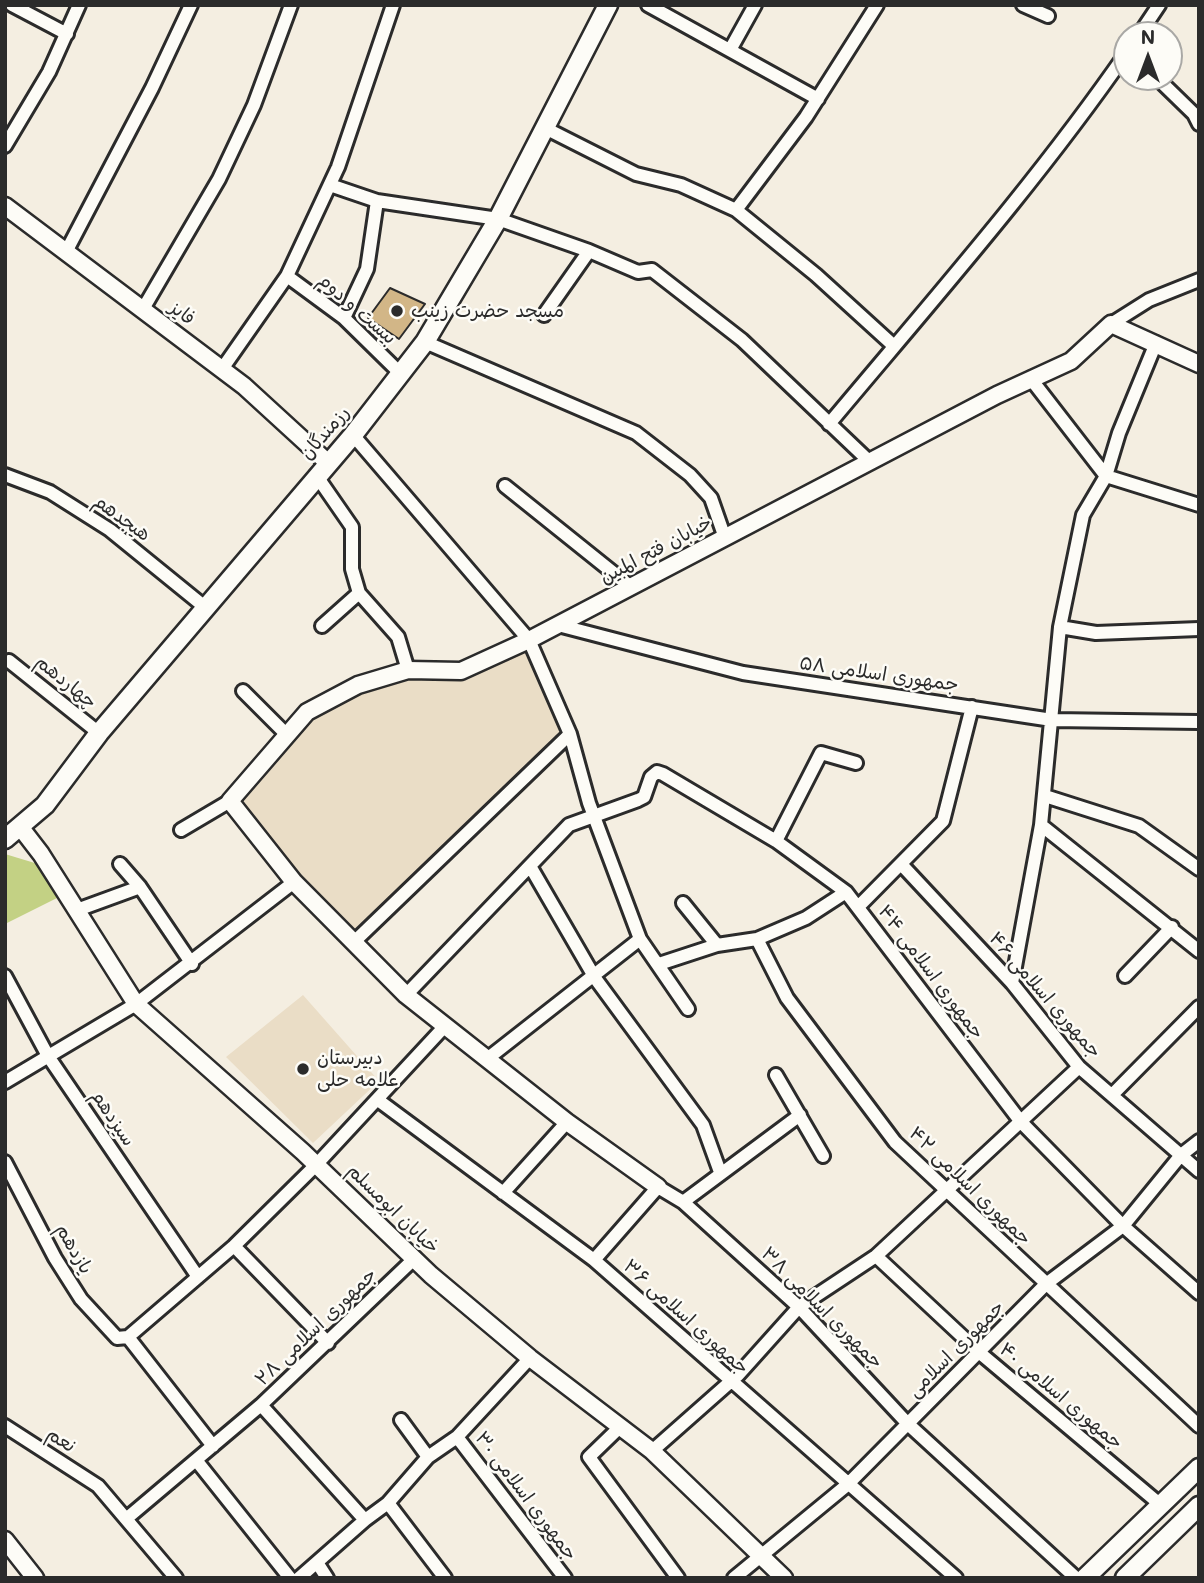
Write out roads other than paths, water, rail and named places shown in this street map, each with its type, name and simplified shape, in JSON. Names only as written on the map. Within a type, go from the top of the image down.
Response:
[{"type":"main road","name":"رزمندگان","points":[[5,839],[13,824],[45,805],[99,733],[353,435],[425,342],[498,219],[603,7]]},
{"type":"main road","points":[[1085,1578],[1199,1468]]},
{"type":"main road","points":[[1125,1578],[1199,1506]]},
{"type":"street","points":[[12,5],[67,34]]},
{"type":"street","points":[[5,146],[49,72],[79,5]]},
{"type":"street","points":[[66,252],[152,88],[191,5]]},
{"type":"street","points":[[143,309],[188,236],[237,142],[254,105],[291,5]]},
{"type":"street","points":[[222,369],[287,276],[330,185],[393,5]]},
{"type":"street","points":[[648,5],[818,99]]},
{"type":"street","points":[[730,50],[755,5]]},
{"type":"street","points":[[736,210],[818,99],[877,5]]},
{"type":"street","points":[[1023,5],[1048,16]]},
{"type":"street","points":[[1148,21],[1159,5]]},
{"type":"street","points":[[829,424],[1113,73]]},
{"type":"street","points":[[1170,91],[1194,114],[1199,124]]},
{"type":"street","points":[[545,128],[636,174],[681,185],[736,210],[816,275],[894,346]]},
{"type":"street","points":[[330,185],[377,201],[498,219],[589,251],[638,272],[652,271],[741,340],[870,462]]},
{"type":"street","points":[[344,318],[367,269],[377,201]]},
{"type":"street","name":"فایز","points":[[5,206],[222,369],[322,469]]},
{"type":"street","points":[[544,315],[589,251]]},
{"type":"street","name":"بیست و دوم","points":[[287,276],[344,318],[400,373]]},
{"type":"street","points":[[1111,324],[1149,300],[1199,280]]},
{"type":"street","points":[[1111,324],[1199,364]]},
{"type":"street","name":"خیابان فتح المبین","points":[[230,801],[307,712],[358,685],[408,670],[461,671],[529,640],[1070,361],[1111,324]]},
{"type":"street","points":[[425,342],[636,433],[690,475],[711,498],[725,538]]},
{"type":"street","points":[[1012,983],[1045,796],[1060,627],[1083,515],[1106,476],[1119,433],[1156,343]]},
{"type":"street","points":[[1031,379],[1106,476],[1199,505]]},
{"type":"street","points":[[353,435],[529,640],[570,734],[594,814],[640,939],[688,1009]]},
{"type":"street","points":[[322,469],[352,527],[352,569],[359,593],[398,637],[408,670]]},
{"type":"street","name":"هیجدهم","points":[[5,475],[50,492],[110,530],[206,608]]},
{"type":"street","points":[[505,486],[631,587]]},
{"type":"street","points":[[322,626],[359,593]]},
{"type":"street","name":"جمهوری اسلامی ۵۸","points":[[558,625],[743,673],[1052,720],[1199,722]]},
{"type":"street","points":[[1060,627],[1096,633],[1199,629]]},
{"type":"street","name":"چهاردهم","points":[[9,661],[99,733]]},
{"type":"street","points":[[243,691],[287,735]]},
{"type":"street","points":[[859,907],[943,821],[972,707]]},
{"type":"street","points":[[355,940],[570,734]]},
{"type":"street","points":[[776,841],[821,753],[856,763]]},
{"type":"street","name":"جمهوری اسلامی ۴۴","points":[[594,814],[644,797],[651,777],[657,772],[776,841],[846,892],[919,992],[1021,1122],[1123,1226],[1199,1293]]},
{"type":"street","points":[[1045,796],[1139,826],[1199,869]]},
{"type":"street","points":[[181,830],[230,801],[294,882],[355,940],[406,995],[568,1122],[659,1187],[594,1261]]},
{"type":"street","points":[[406,995],[569,825],[594,814]]},
{"type":"street","name":"خیابان ابومسلم","points":[[13,824],[78,910],[136,1004],[316,1165],[415,1258],[530,1358],[652,1451],[784,1578]]},
{"type":"street","points":[[1041,825],[1199,951]]},
{"type":"street","points":[[120,864],[140,887],[191,964]]},
{"type":"street","name":"جمهوری اسلامی ۴۶","points":[[901,864],[1012,983],[1079,1067],[1199,1171]]},
{"type":"street","points":[[530,866],[595,978],[703,1125],[720,1172]]},
{"type":"street","points":[[5,1082],[136,1004],[294,882]]},
{"type":"street","points":[[78,910],[140,887]]},
{"type":"street","points":[[659,964],[717,945],[757,939],[806,918],[846,892]]},
{"type":"street","points":[[682,902],[717,945]]},
{"type":"street","points":[[1125,976],[1172,927]]},
{"type":"street","points":[[488,1059],[595,978],[640,939]]},
{"type":"street","name":"جمهوری اسلامی ۴۲","points":[[757,939],[787,998],[895,1142],[1199,1426]]},
{"type":"street","name":"سیزدهم","points":[[5,976],[11,1000],[198,1277]]},
{"type":"street","points":[[1112,1095],[1199,1007]]},
{"type":"street","points":[[213,1446],[128,1337],[234,1246],[316,1165],[445,1026]]},
{"type":"street","points":[[652,1451],[729,1382],[799,1307],[876,1256],[1079,1067]]},
{"type":"street","points":[[776,1075],[823,1156]]},
{"type":"street","name":"جمهوری اسلامی ۳۶","points":[[378,1100],[594,1261],[956,1578]]},
{"type":"street","points":[[683,1202],[800,1115]]},
{"type":"street","points":[[503,1194],[568,1122]]},
{"type":"street","name":"جمهوری اسلامی","points":[[734,1578],[847,1485],[1046,1284],[1123,1226],[1181,1156],[1199,1141]]},
{"type":"street","name":"یازدهم","points":[[5,1162],[55,1258],[81,1299],[117,1338],[128,1337]]},
{"type":"street","name":"جمهوری اسلامی ۳۸","points":[[659,1187],[683,1202],[799,1307],[908,1424],[1076,1578]]},
{"type":"street","points":[[234,1246],[328,1343]]},
{"type":"street","name":"جمهوری اسلامی ۴۰","points":[[876,1256],[979,1353],[1162,1506]]},
{"type":"street","name":"جمهوری اسلامی ۲۸","points":[[365,1520],[261,1405],[415,1258]]},
{"type":"street","points":[[299,1578],[388,1503],[428,1457],[457,1437],[530,1358]]},
{"type":"street","points":[[126,1519],[261,1405]]},
{"type":"street","points":[[401,1420],[428,1457]]},
{"type":"street","name":"نعم","points":[[5,1426],[98,1486],[176,1578]]},
{"type":"street","points":[[621,1426],[589,1457],[678,1578]]},
{"type":"street","name":"جمهوری اسلامی ۳۰","points":[[457,1437],[565,1578]]},
{"type":"street","points":[[197,1460],[290,1578]]},
{"type":"street","points":[[388,1503],[445,1578]]},
{"type":"street","points":[[5,1540],[35,1578]]},
{"type":"street","points":[[318,1564],[327,1578]]},
{"type":"place","name":"مسجد حضرت زینب","points":[[397,311]]},
{"type":"place","name":"دبیرستان علامه حلی","points":[[303,1069]]}]
